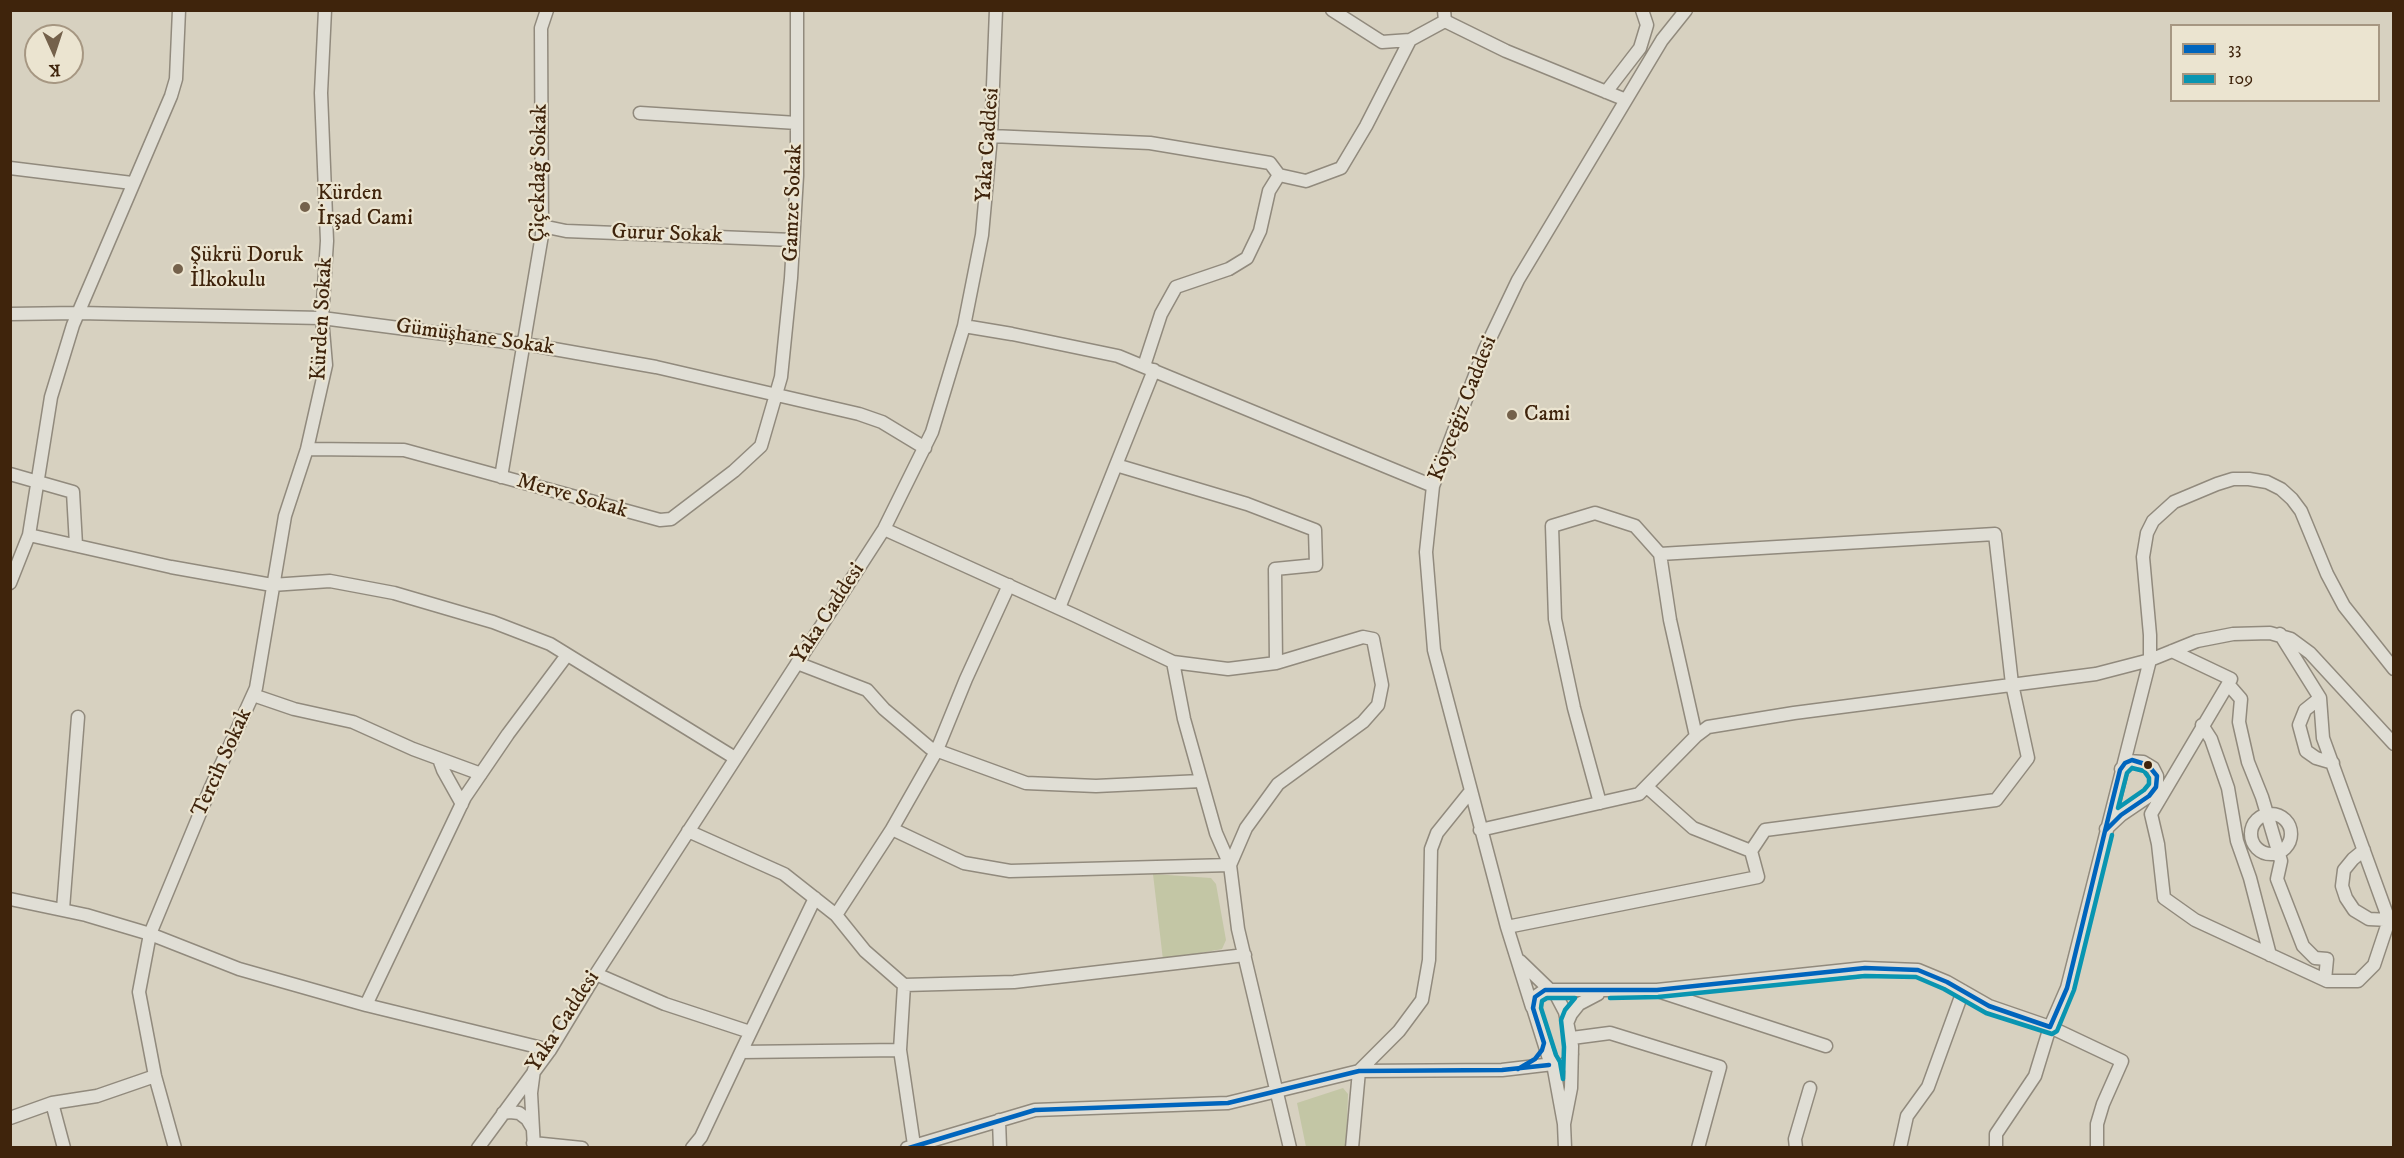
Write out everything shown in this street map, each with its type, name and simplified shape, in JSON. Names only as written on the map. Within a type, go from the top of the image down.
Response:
[{"type":"street","points":[[10,583],[29,535],[51,397],[78,312],[171,96],[176,79],[179,10]]},
{"type":"street","name":"Kürden Sokak","points":[[272,585],[285,516],[307,449],[326,365],[322,318],[327,241],[321,93],[325,10]]},
{"type":"street","name":"Çiçekdağ Sokak","points":[[501,477],[542,226],[541,28],[547,10]]},
{"type":"street","name":"Gamze Sokak","points":[[777,395],[782,366],[794,240],[797,10]]},
{"type":"street","name":"Yaka Caddesi","points":[[478,1148],[536,1066],[550,1050],[596,974],[884,529],[925,448],[964,326],[982,235],[991,136],[996,10]]},
{"type":"street","points":[[1332,10],[1382,42],[1410,40]]},
{"type":"street","points":[[1606,92],[1640,48],[1647,25],[1642,10]]},
{"type":"street","name":"Köyceğiz Caddesi","points":[[1553,1064],[1544,1043],[1507,927],[1434,650],[1426,552],[1433,486],[1485,349],[1518,280],[1662,40],[1686,10]]},
{"type":"street","points":[[991,136],[1150,143],[1270,163],[1279,175],[1306,182],[1341,168],[1366,126],[1410,40],[1444,16],[1506,51],[1626,99]]},
{"type":"street","points":[[640,113],[797,123]]},
{"type":"street","points":[[10,168],[132,183]]},
{"type":"street","points":[[1059,608],[1116,465],[1149,368],[1161,314],[1176,287],[1228,269],[1247,258],[1260,231],[1269,191],[1279,175]]},
{"type":"street","name":"Gurur Sokak","points":[[542,226],[566,231],[794,240]]},
{"type":"street","name":"Gümüşhane Sokak","points":[[10,314],[78,312],[322,318],[523,344],[656,367],[859,414],[882,422],[925,448]]},
{"type":"street","points":[[964,326],[1118,356],[1433,486]]},
{"type":"street","name":"Merve Sokak","points":[[307,449],[404,450],[644,517],[660,520],[671,519],[734,471],[761,446],[777,395]]},
{"type":"street","points":[[1116,465],[1247,504],[1315,530],[1316,565],[1275,569],[1276,663]]},
{"type":"street","points":[[10,474],[73,492],[76,545]]},
{"type":"street","points":[[1996,1148],[1996,1134],[2035,1076],[2050,1027],[2067,988],[2120,770],[2150,660],[2143,557],[2147,533],[2152,521],[2174,502],[2233,479],[2267,482],[2281,489],[2301,511],[2327,574],[2344,606],[2394,669]]},
{"type":"street","points":[[1600,803],[1574,708],[1555,619],[1552,526],[1594,513],[1635,526],[1660,554],[1670,620],[1696,736]]},
{"type":"street","points":[[884,529],[1173,662],[1228,669],[1276,663],[1363,637],[1373,639],[1382,685],[1378,705],[1364,722],[1278,783],[1246,828],[1230,865]]},
{"type":"street","points":[[1507,927],[1758,877],[1751,850],[1765,830],[1996,800],[2028,758],[2012,684],[1995,534],[1660,554]]},
{"type":"street","points":[[29,535],[171,567],[272,585],[330,581],[394,593],[493,622],[550,644],[735,758]]},
{"type":"street","name":"Tercih Sokak","points":[[175,1148],[155,1076],[139,992],[150,934],[210,789],[256,688],[272,585]]},
{"type":"street","points":[[836,915],[892,829],[937,750],[966,679],[1009,585]]},
{"type":"street","points":[[1480,830],[1640,794],[1696,736],[1708,727],[2096,674],[2150,660],[2197,641],[2259,632],[2280,634],[2310,653],[2394,744]]},
{"type":"street","points":[[2172,651],[2230,679],[2160,789],[2151,814],[2158,844],[2164,898],[2195,920],[2325,980],[2358,981],[2374,965],[2389,920],[2323,738],[2320,698],[2280,634]]},
{"type":"street","points":[[366,1005],[462,804],[508,734],[567,655]]},
{"type":"street","points":[[1173,662],[1184,719],[1201,780],[1216,833],[1230,865],[1238,929],[1290,1148]]},
{"type":"street","points":[[797,663],[867,690],[884,709],[930,748],[1026,783],[1096,786],[1201,780]]},
{"type":"street","points":[[2228,684],[2241,699],[2239,722],[2248,762],[2281,861],[2277,879],[2303,946],[2315,958],[2327,959],[2325,980]]},
{"type":"street","points":[[253,695],[294,709],[353,722],[439,759],[481,774]]},
{"type":"street","points":[[2320,698],[2305,710],[2300,725],[2306,751],[2316,758],[2333,764]]},
{"type":"street","points":[[63,909],[78,717]]},
{"type":"street","points":[[2202,725],[2211,739],[2228,788],[2237,841],[2250,878],[2270,955]]},
{"type":"street","points":[[439,759],[442,770],[462,804]]},
{"type":"street","points":[[2120,770],[2125,763],[2132,760],[2148,765],[2157,776],[2160,789]]},
{"type":"street","points":[[1647,787],[1693,828],[1751,850]]},
{"type":"street","points":[[2105,831],[2116,819],[2160,789]]},
{"type":"street","points":[[1352,1148],[1359,1071],[1399,1031],[1422,1000],[1429,960],[1431,849],[1437,833],[1470,792]]},
{"type":"street","points":[[2266,814],[2280,816],[2286,820],[2291,829],[2289,845],[2278,854],[2266,854],[2260,851],[2252,840],[2253,826],[2266,814]]},
{"type":"street","points":[[892,829],[964,863],[1010,871],[1230,865]]},
{"type":"street","points":[[2252,840],[2291,829]]},
{"type":"street","points":[[688,831],[784,874],[836,915],[865,951],[904,985],[1014,982],[1245,955]]},
{"type":"street","points":[[2364,850],[2344,870],[2342,886],[2346,898],[2354,910],[2369,919],[2389,920]]},
{"type":"street","points":[[692,1148],[701,1137],[815,898]]},
{"type":"street","points":[[10,899],[63,909],[150,934],[239,969],[366,1005],[550,1050]]},
{"type":"street","name":"Köyceğiz Caddesi","points":[[1517,958],[1552,991]]},
{"type":"street","points":[[1533,1008],[1538,994],[1552,991],[1657,990],[1865,968],[1918,970],[1989,1006],[2050,1027],[2122,1061],[2097,1124],[2097,1148]]},
{"type":"street","points":[[596,974],[665,1004],[750,1032]]},
{"type":"street","points":[[904,985],[900,1050],[911,1146],[1035,1110],[1228,1103],[1359,1071],[1518,1069],[1553,1064],[1559,1066],[1568,1063],[1572,1054]]},
{"type":"street","points":[[1657,990],[1826,1046]]},
{"type":"street","points":[[1552,991],[1562,1004],[1572,1038],[1571,1088],[1564,1124]]},
{"type":"street","points":[[1900,1148],[1908,1116],[1928,1087],[1963,991]]},
{"type":"street","points":[[1568,1021],[1579,1004],[1605,992]]},
{"type":"street","points":[[1572,1038],[1610,1033],[1720,1067],[1698,1148]]},
{"type":"street","points":[[1518,1069],[1534,1059],[1542,1050],[1544,1043]]},
{"type":"street","points":[[741,1052],[900,1050]]},
{"type":"street","points":[[1553,1064],[1564,1124],[1565,1148]]},
{"type":"street","points":[[536,1066],[531,1093],[533,1145],[582,1148]]},
{"type":"street","points":[[10,1118],[52,1102],[97,1096],[155,1076]]},
{"type":"street","points":[[1796,1148],[1795,1139],[1810,1088]]},
{"type":"street","points":[[52,1102],[64,1148]]},
{"type":"street","points":[[503,1113],[519,1113],[527,1119],[533,1129]]},
{"type":"street","points":[[999,1120],[1000,1148]]},
{"type":"green space","points":[[1153,874],[1211,878],[1216,884],[1226,940],[1222,949],[1163,960]]},
{"type":"green space","points":[[1343,1088],[1348,1094],[1346,1147],[1306,1147],[1297,1103]]},
{"type":"transit line","name":"33","points":[[2132,760],[2148,765],[2157,776],[2156,787],[2149,796],[2121,815],[2105,831],[2120,770],[2125,763],[2132,760]]},
{"type":"transit line","name":"109","points":[[2132,768],[2144,771],[2149,778],[2149,784],[2118,808],[2127,773],[2132,768]]},
{"type":"transit line","name":"33","points":[[1518,1069],[1535,1059],[1542,1050],[1544,1043],[1533,1008],[1535,997],[1545,990],[1657,990],[1865,968],[1918,970],[1947,982],[1989,1006],[2050,1027],[2067,988],[2105,831]]},
{"type":"transit line","name":"109","points":[[1610,998],[1658,997],[1865,976],[1916,977],[1944,989],[1986,1013],[2052,1034],[2057,1031],[2074,990],[2112,835]]},
{"type":"transit line","name":"109","points":[[1547,998],[1575,998],[1565,1010],[1561,1020],[1564,1047],[1563,1079],[1560,1062],[1541,1008],[1542,1001],[1547,998]]},
{"type":"transit line","name":"33","points":[[909,1148],[1035,1110],[1228,1103],[1359,1071],[1502,1070],[1549,1065]]},
{"type":"place","name":"Kürden İrşad Cami","points":[[305,207]]},
{"type":"place","name":"Şükrü Doruk İlkokulu","points":[[178,269]]},
{"type":"place","name":"Cami","points":[[1512,415]]}]
